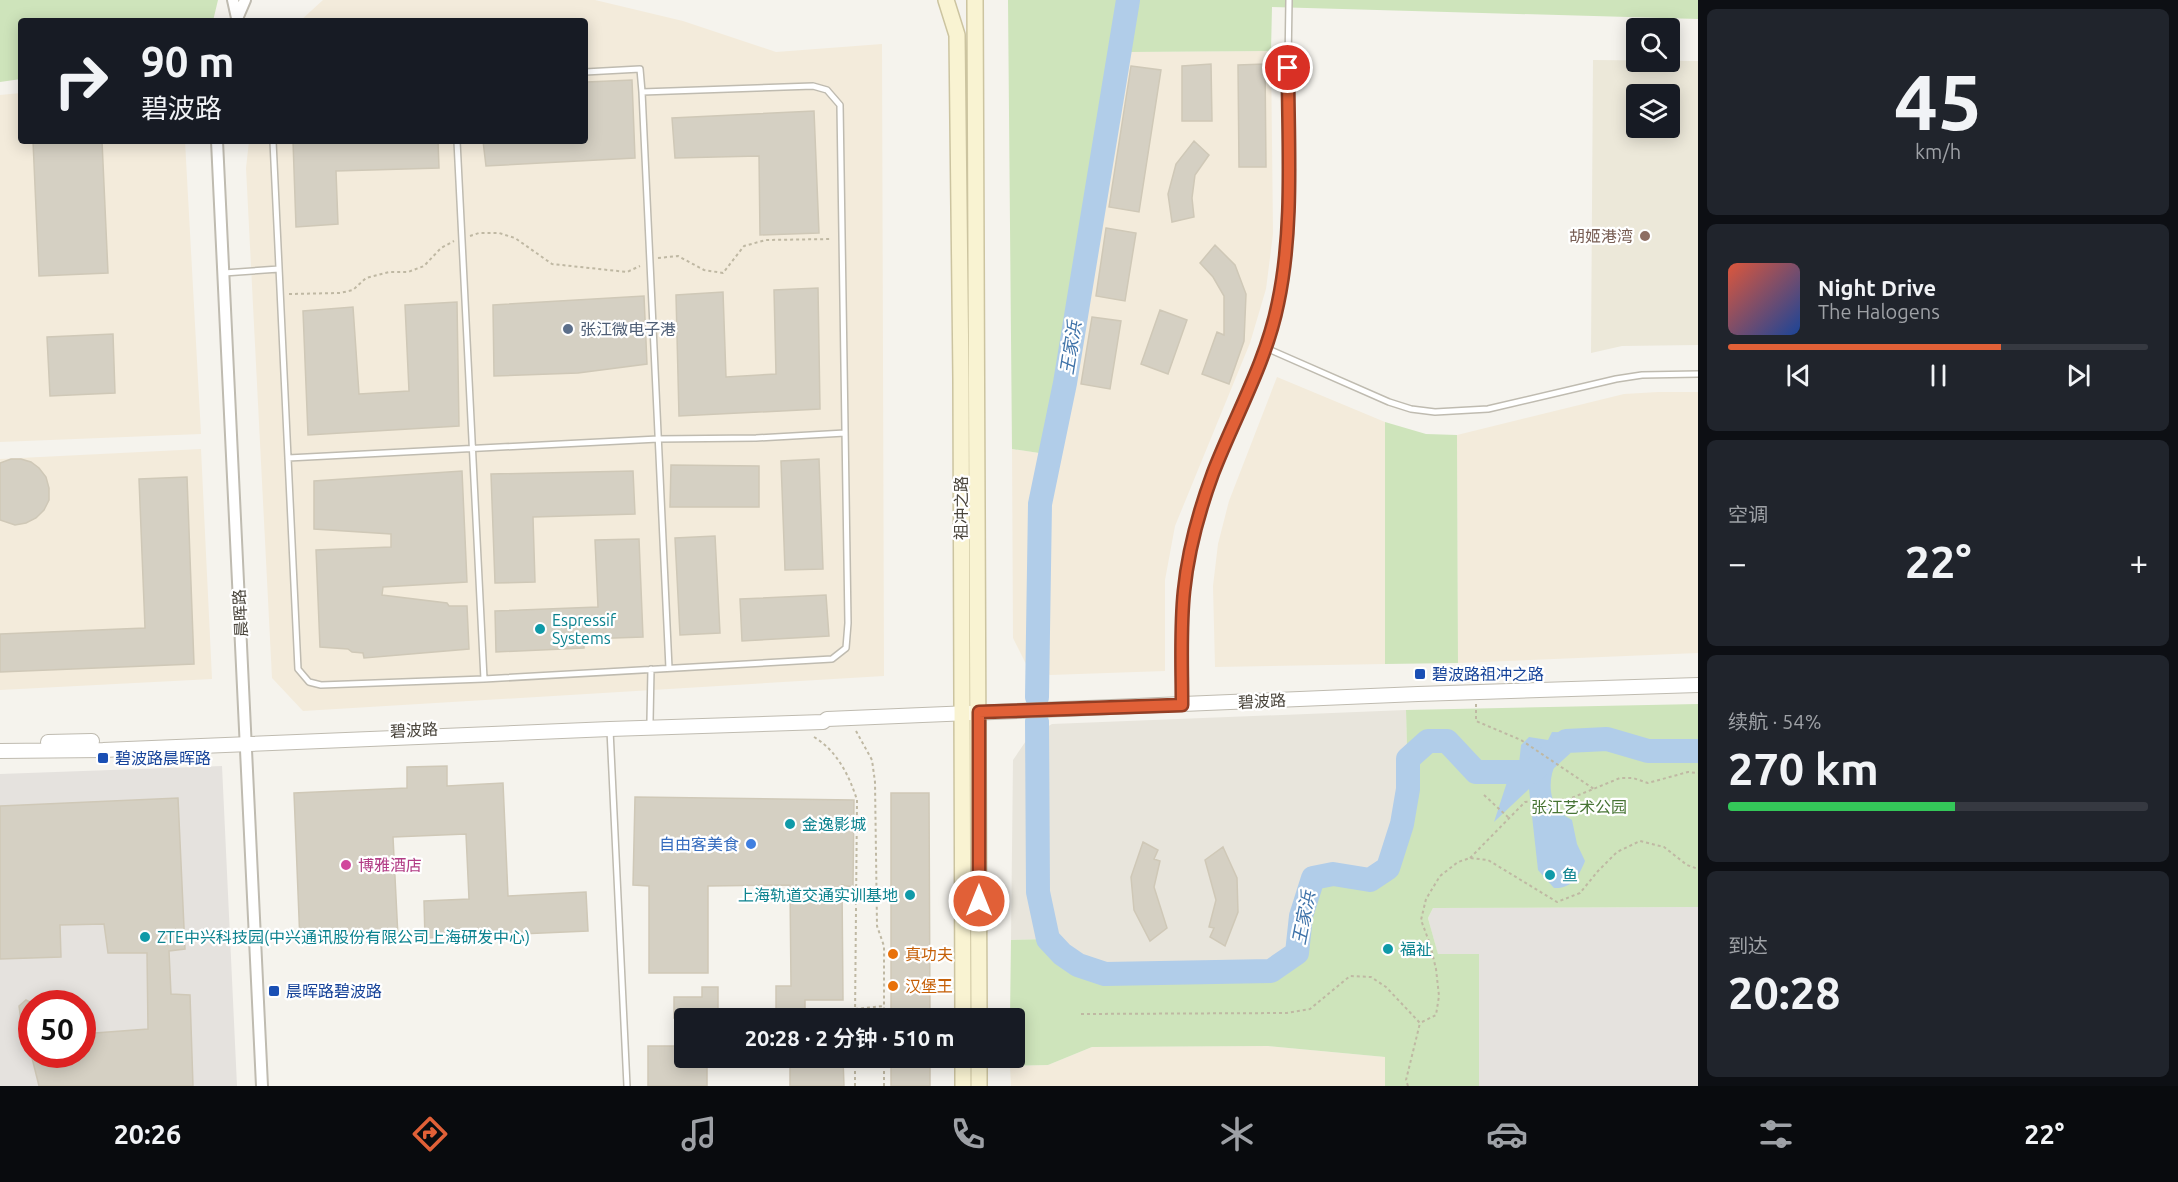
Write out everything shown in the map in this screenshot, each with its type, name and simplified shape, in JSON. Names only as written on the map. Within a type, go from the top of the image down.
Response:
[{"type":"main road","name":"祖冲之路","points":[[946,0],[957,35],[963,1008]]},
{"type":"main road","name":"祖冲之路","points":[[975,0],[979,1008]]},
{"type":"main road","points":[[963,1068],[963,1086]]},
{"type":"main road","points":[[978,1086],[979,1068]]},
{"type":"street","points":[[233,0],[237,18]]},
{"type":"street","points":[[238,18],[245,0]]},
{"type":"street","name":"晨晖路","points":[[217,144],[262,1086]]},
{"type":"street","name":"碧波路","points":[[0,744],[246,740],[610,726],[823,722],[827,719],[979,712],[1698,685]]},
{"type":"street","name":"碧波路","points":[[610,726],[650,721],[822,716],[827,719]]},
{"type":"street","name":"碧波路","points":[[0,751],[103,750],[246,740]]},
{"type":"lane","points":[[1182,705],[1183,602],[1189,556],[1198,517],[1213,473],[1266,348],[1278,304],[1285,260],[1289,0]]},
{"type":"lane","points":[[588,72],[640,69],[669,668]]},
{"type":"lane","points":[[273,144],[298,669],[309,682],[321,685],[483,679],[832,659],[846,648],[848,623],[840,105],[827,90],[813,86],[642,92]]},
{"type":"lane","points":[[457,144],[483,679]]},
{"type":"lane","points":[[224,273],[279,269]]},
{"type":"lane","points":[[1266,348],[1389,402],[1411,409],[1435,412],[1488,409],[1642,375],[1698,374]]},
{"type":"lane","points":[[288,458],[658,439],[756,438],[845,433]]},
{"type":"lane","points":[[650,721],[651,669]]},
{"type":"lane","points":[[610,726],[627,1086]]},
{"type":"path","points":[[280,294],[340,293],[353,290],[366,278],[389,272],[408,272],[424,266],[441,248],[479,233],[500,233],[515,238],[552,264],[627,272],[662,256],[678,256],[704,270],[723,273],[744,246],[766,240],[842,239]]},
{"type":"path","points":[[1476,692],[1476,721],[1521,740],[1594,789]]},
{"type":"path","points":[[848,718],[872,760],[875,782],[877,926],[884,945],[884,1006],[865,1008]]},
{"type":"path","points":[[809,735],[831,750],[844,768],[857,800],[855,1008]]},
{"type":"path","points":[[1470,858],[1525,802],[1569,799],[1620,778],[1633,778],[1648,783],[1688,772],[1698,773]]},
{"type":"path","points":[[1484,795],[1510,819]]},
{"type":"path","points":[[1408,1086],[1406,1080],[1420,1023],[1436,1015],[1440,996],[1430,944],[1421,920],[1426,899],[1440,876],[1458,862],[1470,858],[1488,860],[1557,902],[1580,893],[1617,852],[1640,841],[1664,847],[1687,865],[1698,869]]},
{"type":"path","points":[[1081,1014],[1287,1013],[1310,1009],[1350,976],[1371,977],[1386,987],[1420,1023]]},
{"type":"path","points":[[855,1068],[855,1086]]},
{"type":"path","points":[[884,1068],[884,1086]]},
{"type":"shaded area","name":"张江微电子港","points":[[323,0],[595,0],[683,21],[776,52],[882,44],[884,676],[303,711],[272,678],[246,168],[249,144],[588,144],[588,18],[303,18]]},
{"type":"shaded area","points":[[1271,51],[1273,234],[1266,289],[1250,343],[1175,526],[1165,580],[1165,671],[1050,675],[1026,664],[1013,638],[1012,449],[1059,456],[1129,52]]},
{"type":"shaded area","name":"胡姬港湾","points":[[1593,60],[1626,60],[1626,72],[1680,72],[1680,61],[1698,61],[1698,345],[1622,346],[1591,353]]},
{"type":"shaded area","points":[[18,93],[18,144],[185,144],[201,434],[0,442],[0,95]]},
{"type":"shaded area","points":[[1277,377],[1385,422],[1385,664],[1215,667],[1213,586],[1218,544],[1229,501]]},
{"type":"shaded area","points":[[1698,392],[1698,653],[1458,663],[1457,435],[1624,394]]},
{"type":"shaded area","points":[[201,449],[212,679],[0,690],[0,459]]},
{"type":"shaded area","points":[[1406,710],[1408,789],[1402,824],[1388,868],[1370,880],[1333,874],[1297,953],[1271,971],[1105,974],[1078,965],[1062,954],[1048,939],[1011,940],[1013,760],[1028,738],[1052,724]]},
{"type":"shaded area","points":[[222,766],[237,1086],[0,1086],[0,774]]},
{"type":"shaded area","points":[[1698,907],[1698,1086],[1479,1086],[1479,955],[1438,955],[1428,918],[1433,908]]},
{"type":"shaded area","points":[[1268,1046],[1385,1057],[1385,1086],[1011,1086],[1010,1068],[1048,1065],[1092,1047]]},
{"type":"green space","points":[[0,0],[218,0],[214,18],[18,18],[18,79],[0,82]]},
{"type":"green space","points":[[1008,0],[1698,0],[1698,19],[1272,7],[1271,51],[1129,52],[1059,456],[1012,449]]},
{"type":"green space","points":[[1385,422],[1426,434],[1457,435],[1458,663],[1385,664]]},
{"type":"green space","name":"张江艺术公园","points":[[1698,704],[1698,907],[1433,908],[1428,918],[1438,954],[1479,954],[1479,1086],[1385,1086],[1385,1057],[1268,1046],[1092,1047],[1048,1065],[1025,1066],[1025,1008],[1010,1008],[1011,940],[1048,939],[1062,954],[1078,965],[1105,974],[1271,971],[1297,953],[1301,916],[1313,878],[1333,874],[1370,880],[1388,868],[1402,824],[1408,789],[1406,710]]},
{"type":"water","points":[[1552,732],[1584,733],[1582,745],[1568,749],[1562,755],[1551,778],[1555,804],[1563,815],[1572,820],[1577,844],[1585,861],[1574,880],[1560,888],[1554,888],[1538,870],[1529,789],[1494,822],[1508,779],[1519,764],[1521,745],[1529,737],[1548,740]]},
{"type":"building","points":[[1211,64],[1212,121],[1182,121],[1182,66]]},
{"type":"building","points":[[1265,64],[1266,167],[1239,167],[1238,65]]},
{"type":"building","points":[[1131,66],[1161,70],[1139,212],[1109,207]]},
{"type":"building","points":[[632,80],[635,158],[486,166],[483,144],[588,144],[588,82]]},
{"type":"building","points":[[814,111],[819,233],[760,235],[759,156],[675,158],[672,118]]},
{"type":"building","points":[[1194,141],[1209,155],[1195,175],[1192,198],[1194,217],[1172,222],[1168,194],[1176,164]]},
{"type":"building","points":[[33,144],[102,144],[108,273],[39,276]]},
{"type":"building","points":[[293,144],[438,144],[439,168],[336,171],[338,224],[296,227]]},
{"type":"building","points":[[1106,228],[1136,233],[1125,301],[1096,296]]},
{"type":"building","points":[[1215,245],[1235,265],[1246,294],[1244,341],[1229,384],[1202,374],[1217,332],[1224,335],[1224,296],[1213,277],[1200,263]]},
{"type":"building","points":[[818,288],[820,409],[679,416],[676,295],[723,292],[726,377],[776,374],[774,290]]},
{"type":"building","points":[[644,296],[647,364],[578,373],[494,376],[493,305]]},
{"type":"building","points":[[457,302],[459,426],[308,435],[303,311],[353,307],[359,394],[409,391],[405,305]]},
{"type":"building","points":[[1160,310],[1187,320],[1168,374],[1141,364]]},
{"type":"building","points":[[1092,317],[1121,321],[1110,389],[1081,384]]},
{"type":"building","points":[[113,334],[115,393],[50,396],[47,337]]},
{"type":"building","points":[[11,459],[31,462],[39,468],[46,477],[49,488],[49,500],[44,510],[36,518],[15,525],[0,520],[0,463]]},
{"type":"building","points":[[819,459],[823,569],[785,570],[781,461]]},
{"type":"building","points":[[671,465],[759,466],[759,507],[670,507]]},
{"type":"building","points":[[462,471],[467,582],[383,587],[382,595],[447,603],[449,606],[467,606],[469,649],[364,658],[363,653],[352,652],[348,649],[320,647],[316,550],[391,547],[391,534],[314,529],[314,481]]},
{"type":"building","points":[[633,471],[635,514],[533,517],[535,582],[495,583],[491,474]]},
{"type":"building","points":[[187,477],[194,664],[0,672],[0,634],[145,628],[139,479]]},
{"type":"building","points":[[715,536],[720,633],[680,635],[675,538]]},
{"type":"building","points":[[639,539],[643,637],[584,639],[584,648],[496,652],[495,611],[598,607],[595,540]]},
{"type":"building","points":[[826,595],[829,636],[742,641],[740,599]]},
{"type":"building","name":"博雅酒店","points":[[447,766],[447,786],[503,783],[508,896],[586,892],[588,931],[425,938],[424,901],[469,899],[466,834],[393,837],[398,937],[300,942],[294,793],[407,788],[407,767]]},
{"type":"building","name":"上海轨道交通实训基地","points":[[891,793],[929,793],[930,1008],[891,1008]]},
{"type":"building","points":[[635,797],[854,800],[853,887],[842,885],[843,1000],[805,1000],[805,1008],[776,1008],[776,986],[791,986],[790,885],[708,886],[708,973],[649,973],[649,886],[633,885]]},
{"type":"building","name":"ZTE中兴科技园(中兴通讯股份有限公司上海研发中心)","points":[[178,798],[185,949],[169,951],[171,994],[190,995],[193,1086],[39,1086],[34,1068],[96,1068],[96,1033],[148,1029],[147,953],[108,953],[104,924],[60,925],[61,957],[0,959],[0,806]]},
{"type":"building","points":[[1143,842],[1158,850],[1154,859],[1160,861],[1154,887],[1167,928],[1150,941],[1134,910],[1131,877]]},
{"type":"building","points":[[1223,847],[1237,878],[1238,912],[1225,946],[1210,937],[1214,928],[1209,927],[1216,900],[1205,860]]},
{"type":"building","points":[[702,987],[718,987],[718,1008],[674,1008],[674,997],[702,997]]},
{"type":"building","points":[[648,1046],[674,1046],[674,1068],[707,1068],[707,1086],[648,1086]]},
{"type":"building","points":[[790,1068],[843,1068],[844,1086],[790,1086]]},
{"type":"building","points":[[891,1068],[930,1068],[930,1086],[891,1086]]},
{"type":"waterway","name":"王家浜","points":[[1037,697],[1040,504],[1065,383],[1128,0]]},
{"type":"waterway","name":"王家浜","points":[[1037,722],[1038,892],[1048,939],[1062,954],[1078,965],[1105,974],[1271,971],[1297,953],[1301,916],[1313,878],[1333,874],[1370,880],[1388,868],[1402,824],[1408,789],[1408,759],[1428,741],[1447,741],[1476,772],[1532,772],[1566,741],[1607,739],[1648,751],[1698,751]]},
{"type":"place","name":"胡姬港湾","points":[[1645,236]]},
{"type":"place","name":"张江微电子港","points":[[568,329]]},
{"type":"place","name":"Espressif Systems","points":[[540,629]]},
{"type":"place","name":"碧波路祖冲之路","points":[[1420,674]]},
{"type":"place","name":"碧波路晨晖路","points":[[103,758]]},
{"type":"place","name":"金逸影城","points":[[790,824]]},
{"type":"place","name":"自由客美食","points":[[751,844]]},
{"type":"place","name":"博雅酒店","points":[[346,865]]},
{"type":"place","name":"鱼","points":[[1550,875]]},
{"type":"place","name":"上海轨道交通实训基地","points":[[910,895]]},
{"type":"place","name":"ZTE中兴科技园(中兴通讯股份有限公司上海研发中心)","points":[[145,937]]},
{"type":"place","name":"福祉","points":[[1388,949]]},
{"type":"place","name":"真功夫","points":[[893,954]]},
{"type":"place","name":"汉堡王","points":[[893,986]]},
{"type":"place","name":"晨晖路碧波路","points":[[274,991]]},
{"type":"route","points":[[979,901],[979,712],[1182,705],[1184,593],[1198,517],[1213,473],[1266,348],[1278,304],[1285,260],[1288,68]]}]
